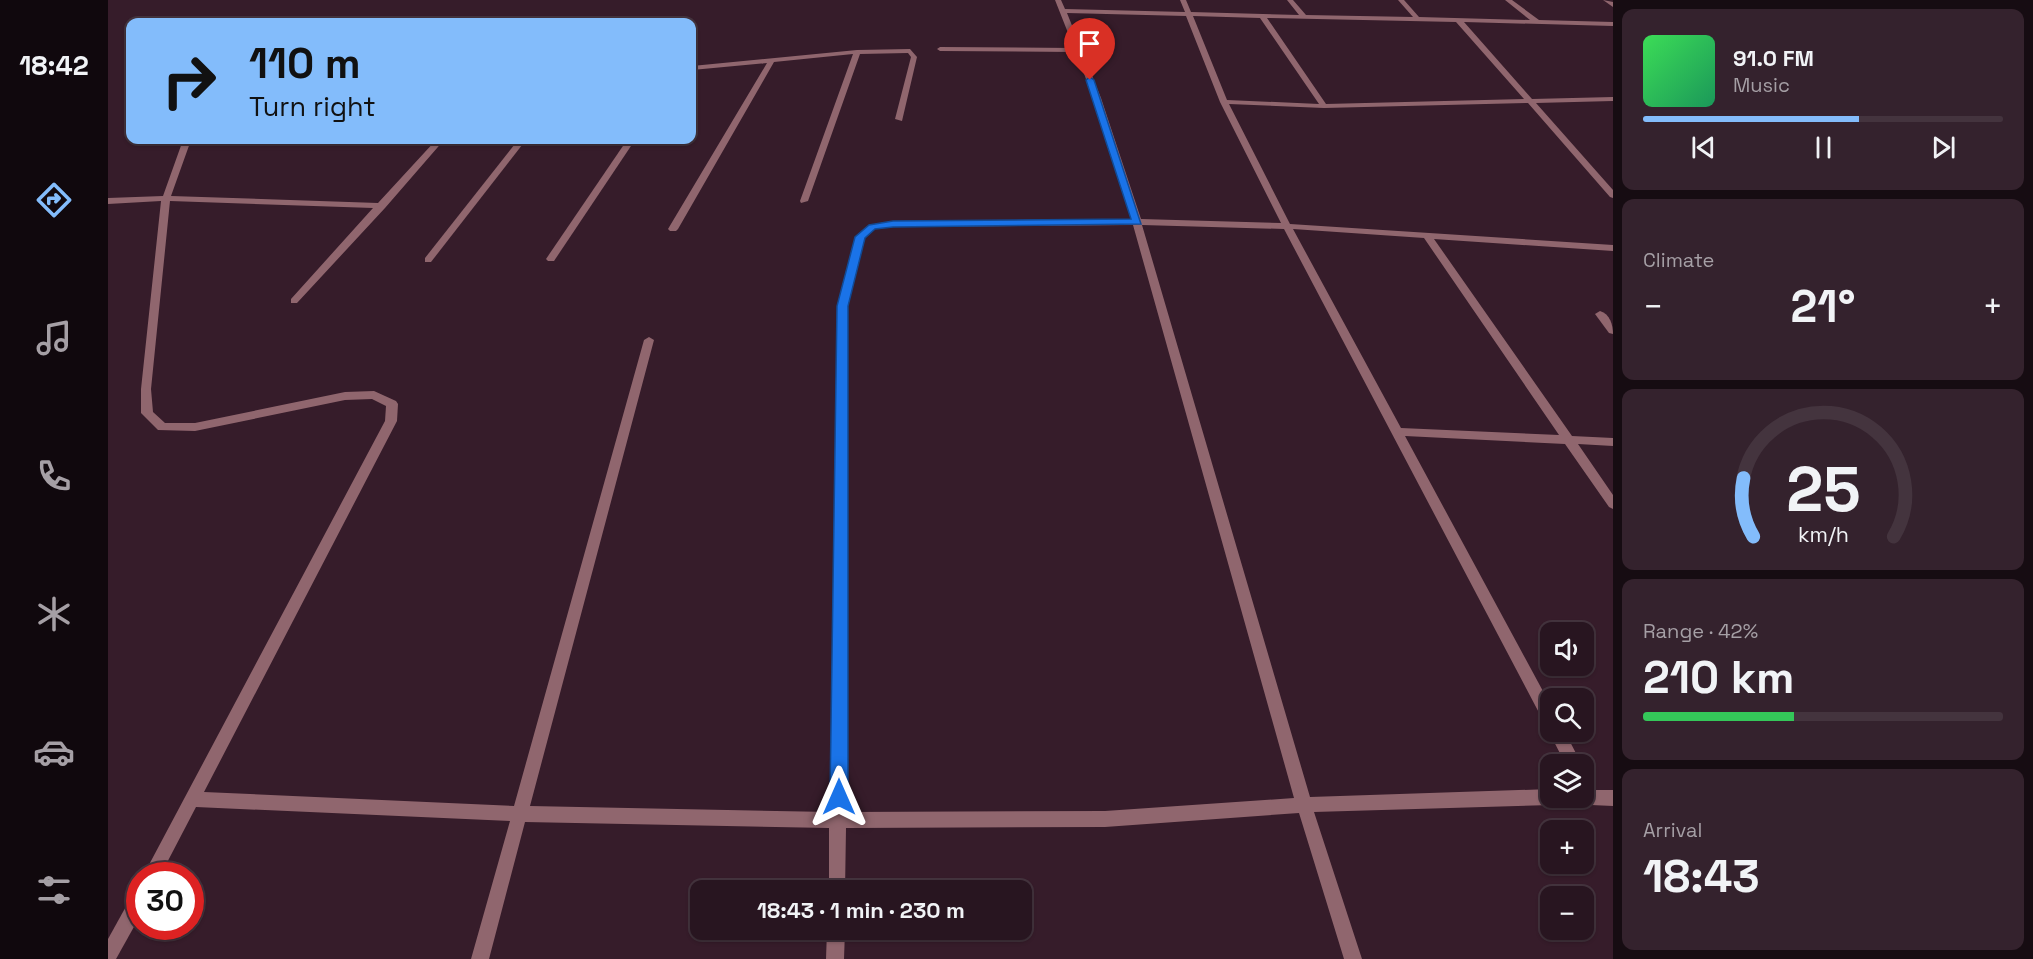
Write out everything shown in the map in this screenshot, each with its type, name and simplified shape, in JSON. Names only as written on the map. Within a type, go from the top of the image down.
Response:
[{"type":"street","points":[[1184,0],[1224,102],[1540,700]]},
{"type":"street","points":[[1290,0],[1304,17]]},
{"type":"street","points":[[1401,0],[1416,17]]},
{"type":"street","points":[[1508,0],[1538,22]]},
{"type":"street","points":[[1606,0],[1613,5]]},
{"type":"street","points":[[1353,959],[1304,805],[1137,222],[1097,98],[1060,6],[1190,16],[1416,17],[1613,24]]},
{"type":"street","points":[[1263,17],[1324,105]]},
{"type":"street","points":[[1457,19],[1613,195]]},
{"type":"street","points":[[940,48],[1078,50]]},
{"type":"street","points":[[696,68],[857,52],[896,49],[910,51],[914,57],[899,119]]},
{"type":"street","points":[[804,201],[857,52]]},
{"type":"street","points":[[673,229],[772,60]]},
{"type":"street","points":[[1224,102],[1324,105],[1613,99]]},
{"type":"street","points":[[159,862],[391,421],[392,404],[374,395],[345,396],[195,427],[162,428],[147,413],[146,389],[166,198],[186,144]]},
{"type":"street","points":[[294,302],[436,144]]},
{"type":"street","points":[[428,260],[519,144]]},
{"type":"street","points":[[551,259],[628,144]]},
{"type":"street","points":[[108,201],[166,198],[382,206]]},
{"type":"street","points":[[837,880],[843,306],[860,237],[872,227],[893,224],[1137,222],[1287,225],[1428,237],[1613,248]]},
{"type":"street","points":[[1428,237],[1613,504]]},
{"type":"street","points":[[1600,314],[1613,331]]},
{"type":"street","points":[[480,959],[649,340]]},
{"type":"street","points":[[1397,432],[1570,442],[1613,442]]},
{"type":"street","points":[[1594,794],[1613,798]]},
{"type":"street","points":[[193,799],[521,814],[839,820],[1105,819],[1304,805],[1540,797]]},
{"type":"street","points":[[108,956],[126,923]]},
{"type":"street","points":[[835,959],[836,940]]},
{"type":"route","points":[[839,797],[843,306],[847,281],[860,237],[872,227],[893,224],[1137,222],[1090,80]]}]
